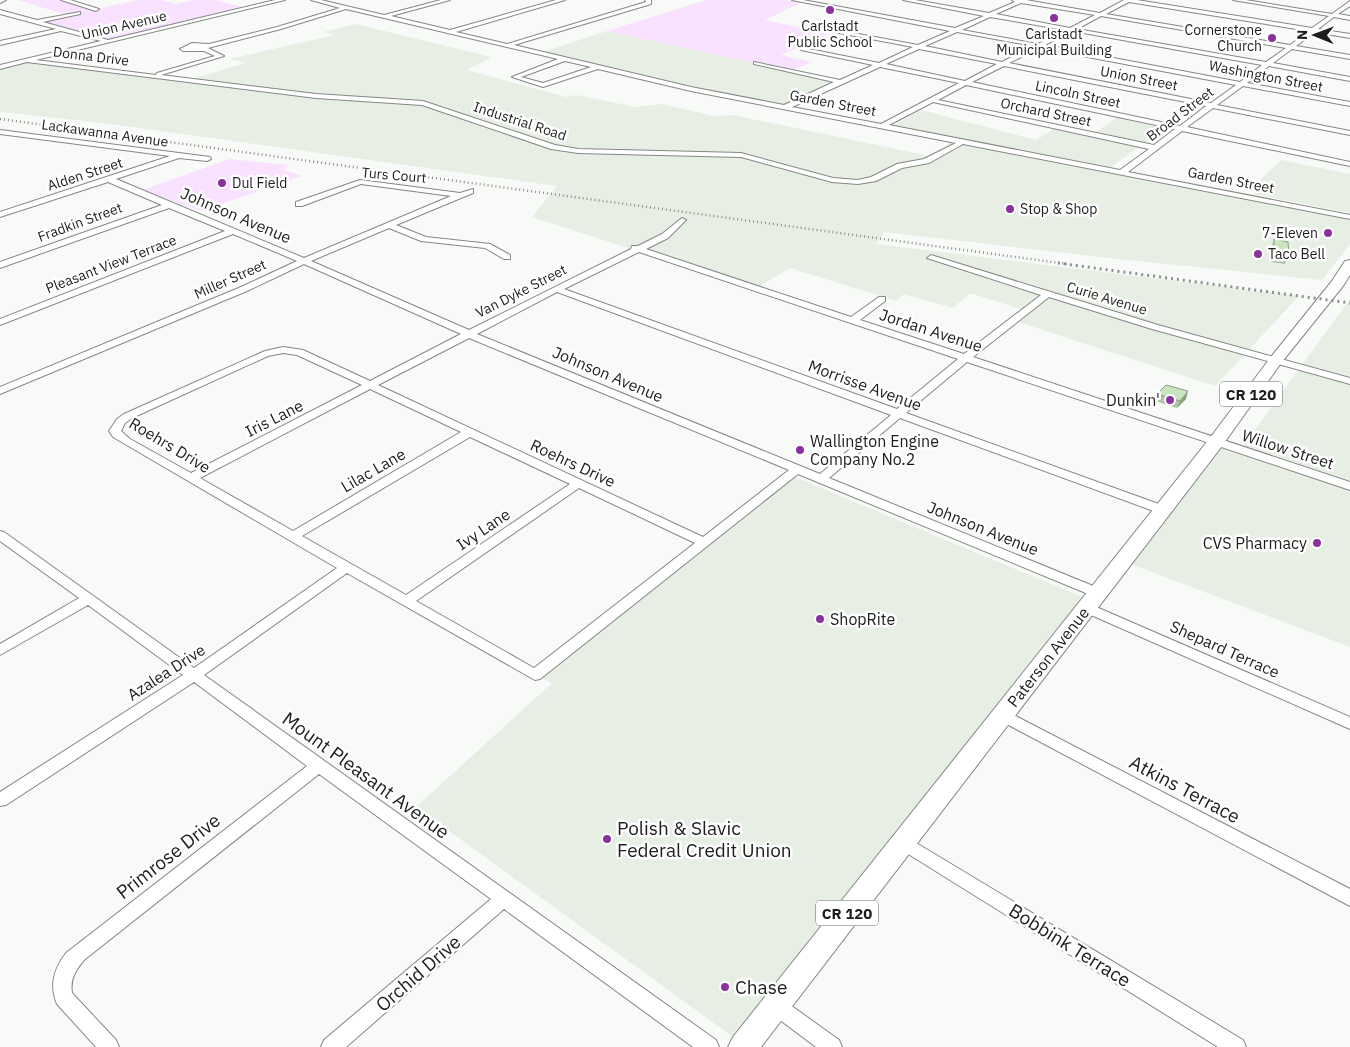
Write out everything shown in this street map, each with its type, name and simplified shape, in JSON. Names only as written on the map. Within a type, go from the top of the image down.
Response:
[{"type":"main road","name":"Paterson Avenue","points":[[742,1047],[1216,442],[1276,360],[1338,283],[1350,264]]},
{"type":"street","points":[[64,0],[96,9]]},
{"type":"street","name":"Union Avenue","points":[[0,67],[282,0]]},
{"type":"street","name":"Garden Street","points":[[314,0],[691,89],[1350,217]]},
{"type":"street","points":[[383,16],[419,5],[446,0]]},
{"type":"street","points":[[450,32],[562,0]]},
{"type":"street","points":[[508,45],[649,3],[648,0]]},
{"type":"street","name":"Washington Street","points":[[795,0],[809,1],[1037,46],[1350,104]]},
{"type":"street","points":[[906,0],[1350,79]]},
{"type":"street","points":[[785,108],[1019,0],[1350,57]]},
{"type":"street","points":[[882,126],[1128,0],[1350,36]]},
{"type":"street","points":[[1236,0],[1350,18]]},
{"type":"street","points":[[1344,0],[1350,2]]},
{"type":"street","name":"Broad Street","points":[[1121,173],[1350,2]]},
{"type":"street","points":[[151,75],[221,56],[207,47],[346,8]]},
{"type":"street","points":[[0,12],[108,42]]},
{"type":"street","points":[[37,22],[78,13]]},
{"type":"street","points":[[0,21],[19,17]]},
{"type":"street","points":[[0,43],[62,29]]},
{"type":"street","name":"Union Street","points":[[834,30],[1350,133]]},
{"type":"street","name":"Lincoln Street","points":[[801,48],[1350,164]]},
{"type":"street","points":[[566,59],[515,77],[543,85],[598,67]]},
{"type":"street","name":"Donna Drive","points":[[28,61],[151,75]]},
{"type":"street","points":[[756,63],[841,82]]},
{"type":"street","name":"Industrial Road","points":[[151,75],[316,96],[423,103],[565,149],[597,152],[740,155],[762,159],[841,181],[858,182],[874,179],[900,166],[926,161],[962,142]]},
{"type":"street","name":"Orchard Street","points":[[931,100],[1156,148]]},
{"type":"street","name":"Lackawanna Avenue","points":[[0,132],[207,159]]},
{"type":"street","name":"Alden Street","points":[[0,215],[178,156]]},
{"type":"street","name":"Johnson Avenue","points":[[108,179],[304,261],[469,334],[821,479],[1092,600]]},
{"type":"street","name":"Turs Court","points":[[299,204],[360,182],[460,195]]},
{"type":"street","name":"Miller Street","points":[[0,390],[244,289],[304,261],[470,191]]},
{"type":"street","name":"Fradkin Street","points":[[0,265],[169,205]]},
{"type":"street","name":"Van Dyke Street","points":[[371,386],[636,248],[665,236],[682,220]]},
{"type":"street","points":[[389,225],[424,239],[486,246],[506,257]]},
{"type":"street","name":"Pleasant View Terrace","points":[[0,322],[232,231]]},
{"type":"street","name":"Jordan Avenue","points":[[636,248],[1216,442]]},
{"type":"street","name":"Curie Avenue","points":[[931,258],[1155,327],[1350,381]]},
{"type":"street","name":"Morrisse Avenue","points":[[556,289],[1163,510]]},
{"type":"street","points":[[821,479],[965,358],[1048,294]]},
{"type":"street","points":[[852,321],[882,300]]},
{"type":"street","name":"Roehrs Drive","points":[[704,542],[299,352],[282,350],[273,352],[128,416],[117,426],[115,431],[117,435],[191,478],[535,675],[796,470]]},
{"type":"street","name":"Iris Lane","points":[[191,478],[371,386]]},
{"type":"street","name":"Lilac Lane","points":[[293,536],[470,432]]},
{"type":"street","name":"Willow Street","points":[[1216,442],[1350,486]]},
{"type":"street","name":"Ivy Lane","points":[[406,601],[579,483]]},
{"type":"street","name":"Mount Pleasant Avenue","points":[[0,535],[709,1047]]},
{"type":"street","name":"Azalea Drive","points":[[0,800],[194,675],[347,568]]},
{"type":"street","points":[[0,650],[88,599]]},
{"type":"street","name":"Shepard Terrace","points":[[1092,600],[1350,723]]},
{"type":"street","name":"Atkins Terrace","points":[[1002,715],[1350,898]]},
{"type":"street","name":"Primrose Drive","points":[[109,1047],[64,998],[61,990],[62,978],[67,965],[77,954],[318,766]]},
{"type":"street","name":"Bobbink Terrace","points":[[903,842],[1236,1047]]},
{"type":"street","name":"Orchid Drive","points":[[332,1047],[504,899]]},
{"type":"street","points":[[775,1005],[832,1047]]},
{"type":"shaded area","points":[[18,0],[65,0],[96,9],[139,0],[161,0],[176,4],[193,0],[215,0],[247,8],[105,42],[36,21],[67,15]]},
{"type":"shaded area","points":[[706,0],[785,0],[800,3],[765,20],[829,34],[781,55],[812,62],[791,71],[607,31]]},
{"type":"shaded area","points":[[356,24],[491,57],[467,70],[566,97],[576,95],[636,107],[662,104],[713,116],[733,115],[934,157],[956,138],[893,126],[921,110],[1036,140],[1057,127],[1093,134],[1116,118],[1165,128],[1111,167],[974,141],[968,146],[1350,217],[1350,244],[1322,280],[884,232],[876,244],[1299,296],[1215,386],[1015,321],[1027,311],[970,293],[953,308],[904,294],[897,301],[790,268],[755,289],[532,217],[557,186],[103,123],[0,112],[0,66],[27,60],[189,80],[246,63],[229,59],[335,35],[323,32]]},
{"type":"shaded area","points":[[607,31],[791,71],[830,82],[786,107],[540,53]]},
{"type":"shaded area","name":"Dul Field","points":[[230,159],[289,165],[284,170],[302,176],[201,211],[142,190]]},
{"type":"shaded area","points":[[1281,160],[1350,174],[1350,213],[1254,194],[1255,185]]},
{"type":"shaded area","points":[[1350,299],[1350,485],[1241,449]]},
{"type":"shaded area","points":[[1216,442],[1350,489],[1350,647],[1123,561]]},
{"type":"shaded area","points":[[790,475],[1092,601],[744,1045],[416,807],[552,683],[535,675]]},
{"type":"building","points":[[1274,239],[1288,242],[1289,254],[1274,252]]},
{"type":"building","points":[[1166,385],[1188,391],[1180,401],[1157,394]]},
{"type":"railway","points":[[0,119],[1067,264]]},
{"type":"railway","points":[[1058,263],[1350,303]]},
{"type":"place","name":"Carlstadt Public School","points":[[830,10]]},
{"type":"place","name":"Carlstadt Municipal Building","points":[[1054,18]]},
{"type":"place","name":"Cornerstone Church","points":[[1272,38]]},
{"type":"place","name":"Dul Field","points":[[222,183]]},
{"type":"place","name":"Stop & Shop","points":[[1010,209]]},
{"type":"place","name":"7-Eleven","points":[[1328,233]]},
{"type":"place","name":"Taco Bell","points":[[1258,254]]},
{"type":"place","name":"Dunkin'","points":[[1170,400]]},
{"type":"place","name":"Wallington Engine Company No.2","points":[[800,450]]},
{"type":"place","name":"CVS Pharmacy","points":[[1317,543]]},
{"type":"place","name":"ShopRite","points":[[820,619]]},
{"type":"place","name":"Polish & Slavic Federal Credit Union","points":[[607,839]]},
{"type":"place","name":"Chase","points":[[725,987]]}]
